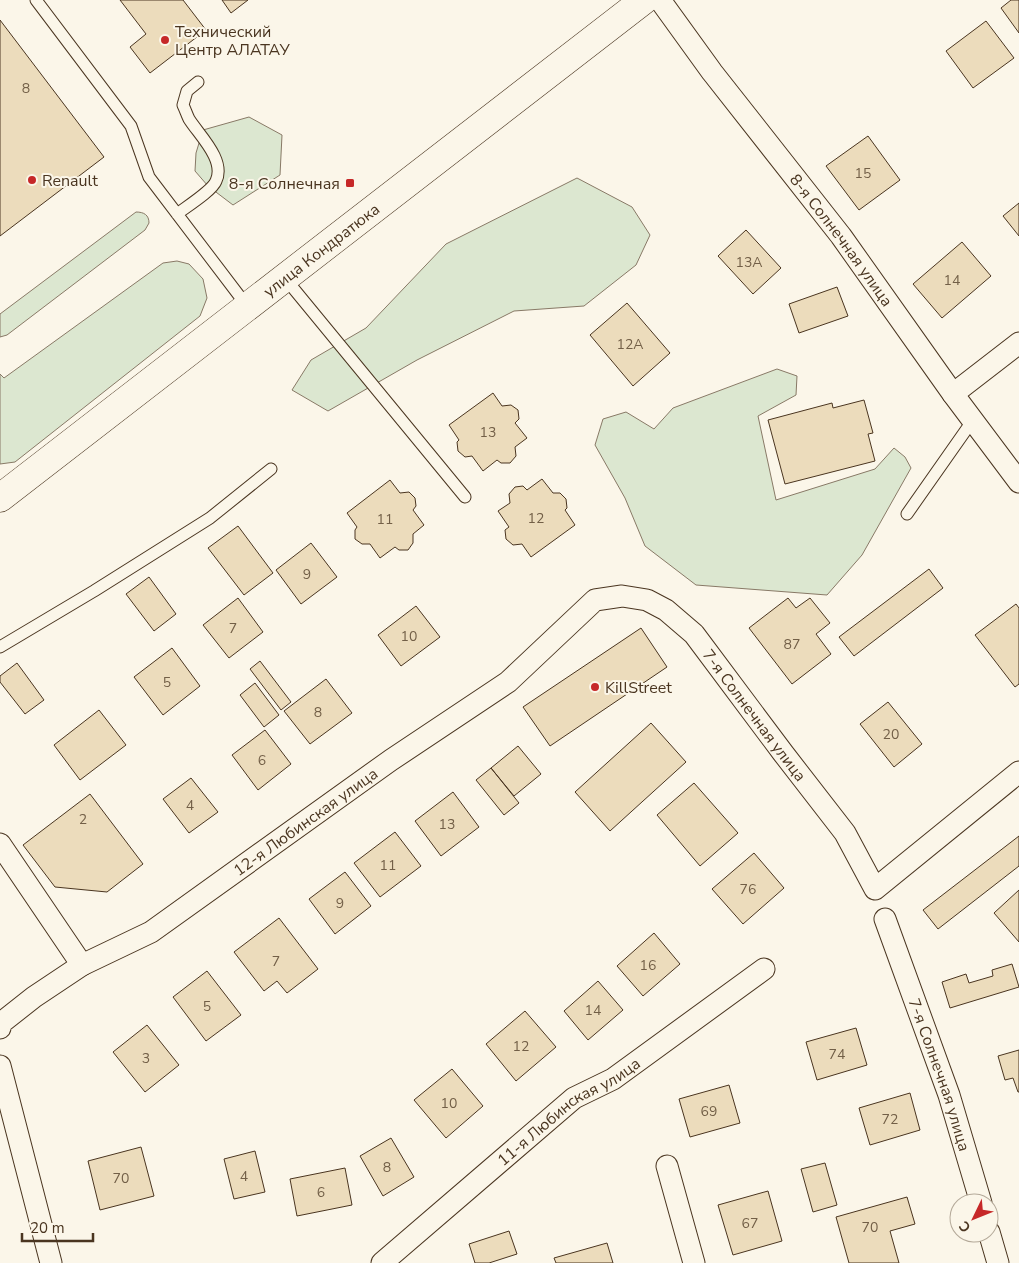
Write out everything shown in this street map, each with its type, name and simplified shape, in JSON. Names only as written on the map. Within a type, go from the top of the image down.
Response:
[{"type":"main road","name":"улица Кондратюка","points":[[0,498],[644,0]]},
{"type":"street","name":"8-я Солнечная улица","points":[[660,0],[712,72],[841,236],[953,394],[1019,482]]},
{"type":"street","points":[[953,394],[1019,343]]},
{"type":"street","name":"7-я Солнечная улица","points":[[595,600],[622,596],[647,600],[666,610],[694,634],[845,833],[875,889],[1019,772]]},
{"type":"street","name":"12-я Любинская улица","points":[[1,1025],[34,997],[82,965],[151,932],[391,760],[508,682],[595,600]]},
{"type":"street","points":[[0,844],[82,965]]},
{"type":"street","name":"7-я Солнечная улица","points":[[885,919],[950,1095],[977,1193]]},
{"type":"street","name":"11-я Любинская улица","points":[[382,1263],[574,1098],[613,1078],[764,969]]},
{"type":"street","points":[[0,1066],[51,1263]]},
{"type":"street","points":[[667,1166],[694,1263]]},
{"type":"street","points":[[992,1243],[998,1263]]},
{"type":"lane","points":[[36,0],[131,126],[148,177],[246,306]]},
{"type":"lane","points":[[177,214],[203,195],[216,182],[219,167],[208,143],[189,119],[183,105],[187,91],[198,82]]},
{"type":"lane","points":[[284,277],[465,497]]},
{"type":"lane","points":[[907,514],[973,420]]},
{"type":"lane","points":[[0,647],[210,518],[271,469]]},
{"type":"green space","points":[[249,117],[282,135],[280,175],[233,205],[208,186],[195,171],[196,153],[203,130]]},
{"type":"green space","points":[[577,178],[632,207],[650,235],[636,265],[584,306],[514,311],[417,360],[328,411],[292,390],[311,360],[366,328],[446,244]]},
{"type":"green space","points":[[136,212],[144,213],[148,218],[149,223],[145,230],[7,335],[0,337],[0,314]]},
{"type":"green space","points":[[177,261],[189,264],[203,279],[207,298],[200,316],[15,462],[0,464],[0,374],[4,378],[163,263]]},
{"type":"green space","points":[[777,369],[797,376],[796,395],[758,416],[776,500],[875,469],[894,448],[905,457],[911,468],[862,555],[827,595],[696,585],[645,546],[625,498],[595,445],[603,419],[626,412],[654,429],[673,408]]},
{"type":"building","name":"Технический Центр АЛАТАУ","points":[[120,0],[183,0],[206,30],[150,73],[130,47],[146,34]]},
{"type":"building","points":[[222,0],[248,0],[231,13]]},
{"type":"building","points":[[1011,0],[1019,0],[1019,33],[1001,8]]},
{"type":"building","points":[[0,20],[104,157],[0,236]]},
{"type":"building","points":[[986,21],[1014,58],[973,88],[946,51]]},
{"type":"building","points":[[868,136],[900,180],[859,210],[826,166]]},
{"type":"building","points":[[1019,203],[1019,236],[1003,216]]},
{"type":"building","points":[[746,230],[781,268],[753,294],[718,256]]},
{"type":"building","points":[[962,242],[991,276],[942,318],[913,284]]},
{"type":"building","points":[[837,287],[848,316],[799,333],[789,304]]},
{"type":"building","points":[[627,303],[670,353],[633,386],[590,335]]},
{"type":"building","points":[[493,393],[502,406],[511,405],[518,410],[519,419],[515,423],[527,438],[515,447],[516,456],[510,463],[501,463],[497,460],[483,471],[472,456],[465,457],[458,451],[457,442],[459,440],[449,425]]},
{"type":"building","points":[[864,400],[873,433],[868,434],[875,461],[785,484],[768,420],[832,403],[833,408]]},
{"type":"building","points":[[542,479],[553,493],[560,493],[566,499],[567,508],[565,510],[575,525],[531,557],[522,544],[513,545],[506,539],[505,530],[509,527],[498,511],[510,503],[509,494],[515,487],[523,486],[527,490]]},
{"type":"building","points":[[390,480],[400,493],[409,492],[415,498],[416,506],[413,510],[424,525],[413,534],[413,543],[408,550],[399,550],[395,547],[380,558],[370,544],[362,544],[355,539],[357,527],[347,513]]},
{"type":"building","points":[[238,526],[273,573],[244,595],[208,548]]},
{"type":"building","points":[[311,543],[337,577],[301,604],[276,570]]},
{"type":"building","points":[[929,569],[943,588],[854,656],[839,637]]},
{"type":"building","points":[[149,577],[176,614],[154,631],[126,594]]},
{"type":"building","points":[[238,598],[263,632],[229,658],[203,625]]},
{"type":"building","points":[[788,598],[796,608],[810,598],[830,623],[816,634],[831,654],[792,684],[749,628]]},
{"type":"building","points":[[1016,604],[1019,608],[1019,684],[1015,687],[975,635]]},
{"type":"building","points":[[416,606],[440,637],[401,666],[378,635]]},
{"type":"building","name":"KillStreet","points":[[641,628],[667,667],[550,746],[523,707]]},
{"type":"building","points":[[172,648],[200,686],[163,715],[134,677]]},
{"type":"building","points":[[260,661],[291,702],[281,710],[250,669]]},
{"type":"building","points":[[17,663],[44,700],[25,714],[0,682],[0,676]]},
{"type":"building","points":[[326,679],[352,713],[310,744],[284,711]]},
{"type":"building","points":[[255,683],[279,715],[264,727],[240,695]]},
{"type":"building","points":[[888,702],[922,744],[894,767],[860,724]]},
{"type":"building","points":[[99,710],[126,745],[80,780],[54,745]]},
{"type":"building","points":[[651,723],[686,762],[610,831],[575,792]]},
{"type":"building","points":[[265,730],[291,764],[258,790],[232,755]]},
{"type":"building","points":[[518,746],[541,774],[514,796],[491,768]]},
{"type":"building","points":[[491,768],[519,803],[504,815],[476,780]]},
{"type":"building","points":[[191,778],[218,812],[189,833],[163,799]]},
{"type":"building","points":[[694,783],[738,833],[700,866],[657,815]]},
{"type":"building","points":[[453,792],[479,827],[441,856],[415,821]]},
{"type":"building","points":[[90,794],[143,864],[107,892],[55,887],[23,845]]},
{"type":"building","points":[[395,832],[421,866],[380,897],[354,863]]},
{"type":"building","points":[[1019,836],[1019,866],[938,929],[923,910]]},
{"type":"building","points":[[754,853],[784,888],[743,924],[712,889]]},
{"type":"building","points":[[345,872],[371,906],[335,934],[309,899]]},
{"type":"building","points":[[1019,890],[1019,942],[994,913]]},
{"type":"building","points":[[279,918],[318,969],[287,993],[277,981],[264,991],[234,952]]},
{"type":"building","points":[[654,933],[680,964],[643,996],[617,966]]},
{"type":"building","points":[[1012,964],[1019,987],[950,1008],[942,982],[966,974],[969,983],[993,976],[992,970]]},
{"type":"building","points":[[207,971],[241,1015],[206,1041],[173,997]]},
{"type":"building","points":[[598,981],[623,1010],[588,1040],[564,1011]]},
{"type":"building","points":[[525,1011],[556,1047],[516,1081],[486,1044]]},
{"type":"building","points":[[147,1025],[179,1065],[145,1092],[113,1052]]},
{"type":"building","points":[[856,1028],[867,1065],[817,1080],[806,1042]]},
{"type":"building","points":[[1019,1050],[1018,1092],[1013,1078],[1005,1080],[998,1056]]},
{"type":"building","points":[[452,1069],[483,1106],[446,1138],[414,1100]]},
{"type":"building","points":[[729,1085],[740,1123],[690,1137],[679,1099]]},
{"type":"building","points":[[910,1093],[920,1130],[870,1145],[859,1108]]},
{"type":"building","points":[[391,1138],[414,1177],[383,1196],[360,1156]]},
{"type":"building","points":[[141,1147],[154,1196],[100,1210],[88,1161]]},
{"type":"building","points":[[255,1151],[265,1192],[234,1199],[224,1159]]},
{"type":"building","points":[[825,1163],[837,1205],[813,1212],[801,1169]]},
{"type":"building","points":[[345,1168],[352,1205],[297,1216],[290,1179]]},
{"type":"building","points":[[768,1191],[782,1241],[733,1255],[718,1205]]},
{"type":"building","points":[[907,1197],[915,1224],[890,1231],[899,1263],[849,1263],[836,1217]]},
{"type":"building","points":[[509,1231],[517,1254],[489,1263],[475,1263],[469,1244]]},
{"type":"building","points":[[607,1243],[613,1263],[556,1263],[554,1258]]},
{"type":"place","name":"Технический Центр АЛАТАУ","points":[[165,40]]},
{"type":"place","name":"Renault","points":[[32,180]]},
{"type":"place","name":"8-я Солнечная","points":[[350,183]]},
{"type":"place","name":"KillStreet","points":[[595,687]]}]
